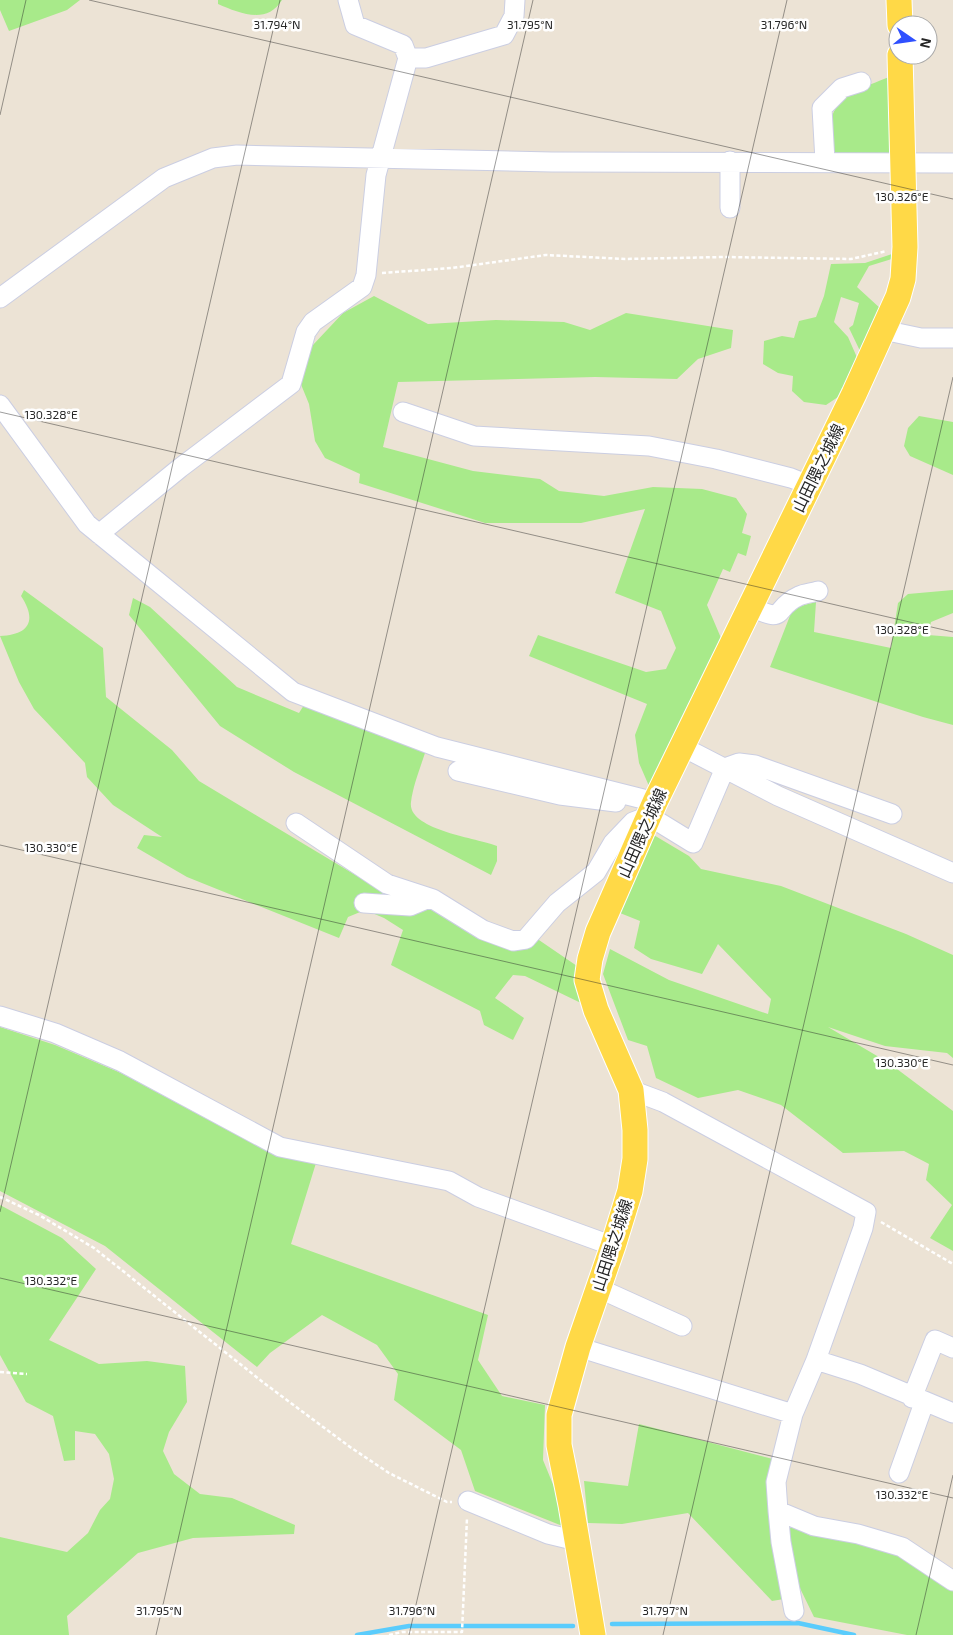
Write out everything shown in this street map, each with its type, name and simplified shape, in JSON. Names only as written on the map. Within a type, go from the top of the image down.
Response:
[{"type":"main road","points":[[899,0],[900,15]]},
{"type":"main road","name":"山田隈之城線","points":[[593,1635],[559,1445],[558,1430],[560,1407],[578,1347],[630,1191],[635,1159],[635,1130],[631,1090],[596,1010],[587,980],[590,959],[598,932],[652,809],[898,298],[903,279],[905,246],[900,65]]},
{"type":"street","points":[[99,534],[180,468],[290,384],[306,332],[313,322],[362,287],[366,275],[376,174],[382,158],[408,58],[403,46],[355,25],[348,0]]},
{"type":"street","points":[[408,58],[426,58],[504,35],[514,16],[515,0]]},
{"type":"street","points":[[825,161],[822,108],[842,88],[861,82]]},
{"type":"street","points":[[0,298],[164,178],[213,158],[237,155],[552,162],[825,161],[953,163]]},
{"type":"street","points":[[730,161],[730,208]]},
{"type":"street","points":[[883,330],[921,338],[953,338]]},
{"type":"street","points":[[0,404],[87,524],[294,692],[437,747],[652,809],[694,843],[725,768],[739,763],[755,766],[892,814]]},
{"type":"street","points":[[403,412],[474,436],[650,446],[716,459],[791,478],[809,485]]},
{"type":"street","points":[[749,606],[770,616],[778,615],[799,596],[818,591]]},
{"type":"street","points":[[683,747],[778,796],[953,873]]},
{"type":"street","points":[[458,771],[560,795],[610,801],[652,809]]},
{"type":"street","points":[[296,823],[387,884],[429,898],[483,930],[513,941],[526,939],[557,903],[596,872],[613,843],[633,822],[652,809]]},
{"type":"street","points":[[364,903],[410,906],[429,898]]},
{"type":"street","points":[[0,1016],[55,1033],[120,1061],[280,1147],[448,1181],[478,1197],[613,1246]]},
{"type":"street","points":[[631,1090],[663,1102],[866,1212],[863,1228],[816,1360],[793,1414],[776,1482],[781,1542],[794,1612]]},
{"type":"street","points":[[598,1288],[682,1326]]},
{"type":"street","points":[[899,1473],[935,1340],[953,1348]]},
{"type":"street","points":[[578,1347],[793,1414]]},
{"type":"street","points":[[816,1360],[860,1374],[918,1400],[953,1413]]},
{"type":"street","points":[[468,1501],[548,1534],[577,1541]]},
{"type":"street","points":[[778,1511],[814,1526],[858,1534],[902,1547],[953,1581]]},
{"type":"path","points":[[366,275],[416,269],[452,268],[546,255],[625,259],[724,257],[851,259],[905,246]]},
{"type":"path","points":[[0,1197],[39,1215],[94,1248],[264,1383],[389,1473],[447,1502],[468,1501],[462,1632],[402,1632],[390,1635]]},
{"type":"path","points":[[866,1212],[953,1264]]},
{"type":"path","points":[[0,1372],[28,1374]]},
{"type":"green space","points":[[0,0],[80,0],[67,10],[9,31],[0,10]]},
{"type":"green space","points":[[218,0],[282,0],[276,8],[269,12],[261,15],[252,15],[218,4]]},
{"type":"green space","points":[[889,77],[889,154],[832,153],[831,122],[839,104],[853,92]]},
{"type":"green space","points":[[895,253],[895,258],[869,266],[857,287],[881,309],[861,353],[849,328],[853,325],[859,303],[841,297],[834,322],[848,337],[859,362],[844,393],[826,405],[804,402],[792,391],[793,376],[778,373],[763,364],[764,341],[782,336],[794,338],[799,321],[816,317],[824,296],[831,264],[865,263]]},
{"type":"green space","points":[[374,296],[428,324],[496,320],[564,322],[590,330],[626,313],[733,330],[731,348],[698,359],[677,379],[595,377],[398,382],[383,447],[473,471],[540,479],[559,491],[604,496],[653,487],[702,489],[736,498],[747,514],[742,533],[751,536],[746,556],[738,553],[730,572],[723,569],[707,605],[721,638],[649,786],[639,763],[635,735],[647,704],[529,656],[538,635],[646,672],[666,669],[676,648],[661,611],[615,593],[645,509],[581,523],[485,523],[359,483],[360,474],[325,458],[315,441],[309,404],[300,382],[312,346],[343,313]]},
{"type":"green space","points":[[919,416],[953,422],[953,475],[910,456],[904,446],[908,428]]},
{"type":"green space","points":[[24,590],[103,648],[106,697],[172,750],[199,781],[382,891],[431,906],[481,939],[536,938],[577,966],[583,1004],[525,976],[513,975],[495,998],[524,1018],[513,1040],[484,1025],[480,1011],[391,965],[403,930],[384,918],[365,910],[348,917],[339,938],[187,877],[137,848],[144,835],[162,837],[113,805],[87,777],[85,763],[34,709],[19,682],[0,636],[18,633],[28,625],[29,612],[21,596]]},
{"type":"green space","points":[[953,590],[953,613],[931,622],[928,635],[953,637],[953,725],[770,667],[793,608],[816,602],[814,632],[891,648],[898,603],[908,594]]},
{"type":"green space","points":[[133,598],[150,607],[237,687],[299,713],[304,705],[426,750],[412,796],[413,812],[420,820],[431,826],[497,846],[497,861],[491,875],[294,772],[220,726],[129,615]]},
{"type":"green space","points":[[652,834],[689,856],[701,869],[781,886],[906,934],[953,955],[953,1058],[947,1053],[885,1046],[828,1027],[889,1063],[953,1111],[953,1251],[930,1238],[952,1205],[926,1180],[929,1164],[904,1151],[843,1153],[781,1105],[738,1090],[698,1098],[656,1078],[647,1046],[628,1040],[603,974],[610,949],[669,980],[768,1014],[771,999],[718,944],[702,974],[651,959],[634,948],[640,921],[620,913]]},
{"type":"green space","points":[[0,1027],[55,1045],[121,1073],[274,1155],[316,1163],[291,1244],[488,1315],[478,1360],[502,1396],[545,1405],[543,1460],[559,1499],[565,1527],[475,1491],[461,1450],[394,1400],[398,1374],[377,1345],[322,1315],[270,1353],[257,1367],[105,1246],[0,1191]]},
{"type":"green space","points":[[0,1205],[62,1238],[96,1269],[49,1340],[99,1364],[147,1361],[185,1366],[187,1402],[169,1432],[163,1451],[174,1474],[200,1494],[232,1498],[295,1525],[294,1534],[193,1538],[138,1553],[67,1616],[69,1635],[0,1635],[0,1537],[67,1552],[88,1533],[100,1510],[110,1499],[114,1479],[109,1454],[95,1434],[75,1431],[75,1460],[64,1461],[53,1416],[26,1402],[0,1355]]},
{"type":"green space","points":[[639,1424],[773,1459],[784,1599],[772,1601],[688,1513],[622,1524],[588,1523],[584,1481],[628,1486]]},
{"type":"green space","points":[[786,1521],[809,1535],[853,1539],[902,1555],[941,1585],[953,1590],[953,1635],[907,1635],[814,1617],[797,1582]]},
{"type":"waterway","points":[[612,1624],[798,1623],[854,1635]]},
{"type":"waterway","points":[[357,1635],[409,1626],[573,1626]]}]
